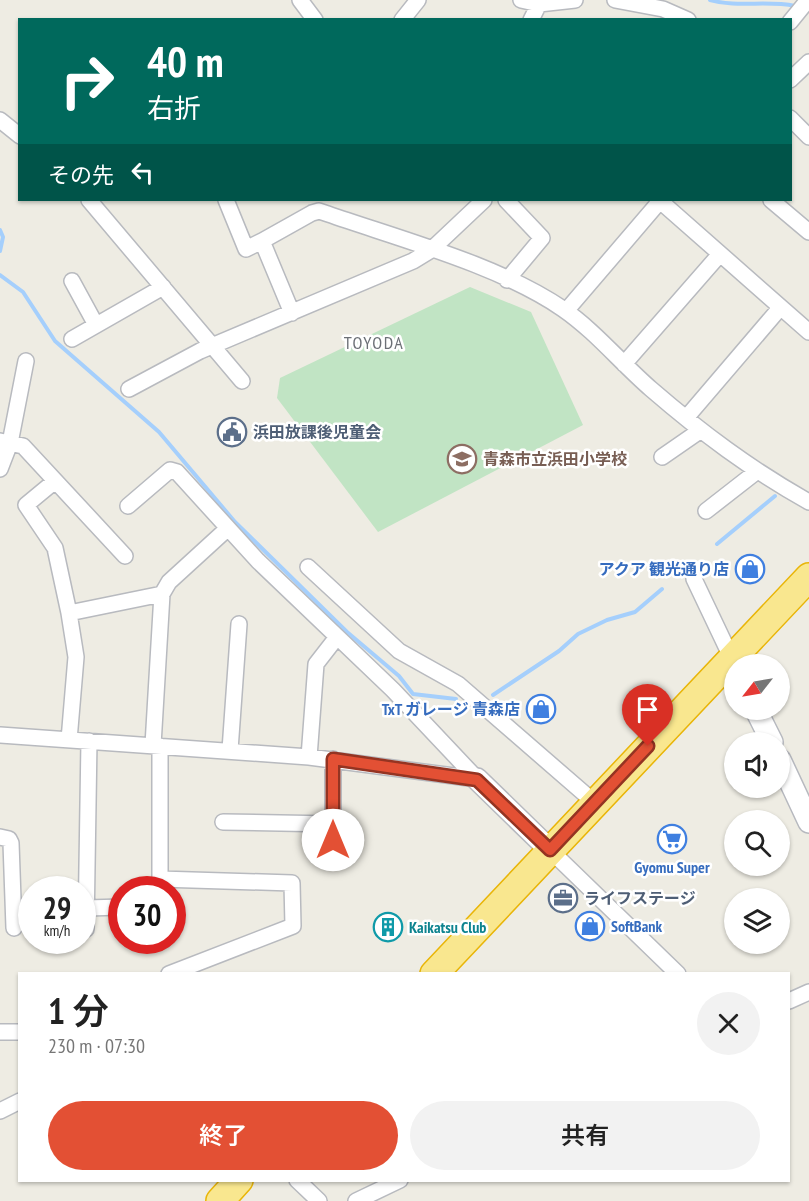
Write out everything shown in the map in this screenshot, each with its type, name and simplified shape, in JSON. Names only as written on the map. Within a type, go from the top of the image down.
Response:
[{"type":"highway","points":[[741,654],[809,577]]},
{"type":"highway","points":[[436,972],[594,802],[724,672]]},
{"type":"highway","points":[[220,1201],[237,1182]]},
{"type":"street","points":[[300,0],[314,18]]},
{"type":"street","points":[[404,18],[418,0]]},
{"type":"street","points":[[521,0],[539,4],[574,0]]},
{"type":"street","points":[[615,0],[665,5],[685,18]]},
{"type":"street","points":[[792,20],[808,0]]},
{"type":"street","points":[[532,18],[539,4]]},
{"type":"street","points":[[792,78],[809,62]]},
{"type":"street","points":[[792,119],[809,137]]},
{"type":"street","points":[[0,120],[18,134]]},
{"type":"street","points":[[90,201],[242,381]]},
{"type":"street","points":[[226,201],[246,249],[320,205],[507,280],[546,298],[566,311],[700,430],[756,472],[809,502]]},
{"type":"street","points":[[129,389],[213,346],[413,261],[431,250],[483,201]]},
{"type":"street","points":[[507,201],[542,238],[507,280]]},
{"type":"street","points":[[566,311],[658,201]]},
{"type":"street","points":[[660,201],[809,332]]},
{"type":"street","points":[[772,201],[809,232]]},
{"type":"street","points":[[262,241],[292,313]]},
{"type":"street","points":[[624,364],[720,254]]},
{"type":"street","points":[[72,281],[96,325]]},
{"type":"street","points":[[72,339],[163,287]]},
{"type":"street","points":[[686,418],[780,308]]},
{"type":"street","points":[[0,469],[26,361]]},
{"type":"street","points":[[662,457],[700,430]]},
{"type":"street","points":[[5,442],[23,446],[125,556]]},
{"type":"street","points":[[128,506],[174,469],[293,597],[393,690],[477,780],[676,972]]},
{"type":"street","points":[[706,510],[756,472]]},
{"type":"street","points":[[55,481],[26,505],[55,548],[69,613],[76,657],[69,740]]},
{"type":"street","points":[[159,876],[156,746],[162,594],[169,582],[228,529]]},
{"type":"street","points":[[308,567],[399,651],[458,684],[594,802]]},
{"type":"street","points":[[694,579],[730,654]]},
{"type":"street","points":[[69,613],[162,594]]},
{"type":"street","points":[[230,750],[239,624]]},
{"type":"street","points":[[309,757],[316,664],[337,637]]},
{"type":"street","points":[[0,735],[333,759],[477,780]]},
{"type":"street","points":[[87,876],[89,741]]},
{"type":"street","points":[[333,759],[333,857]]},
{"type":"street","points":[[790,781],[809,822]]},
{"type":"street","points":[[223,822],[333,824]]},
{"type":"street","points":[[0,837],[9,839],[11,843],[6,897],[14,928]]},
{"type":"street","points":[[185,971],[293,926],[292,883],[186,884]]},
{"type":"street","points":[[790,1001],[809,992]]},
{"type":"street","points":[[0,1032],[18,1032]]},
{"type":"street","points":[[0,1111],[18,1102]]},
{"type":"street","points":[[299,1182],[319,1201]]},
{"type":"street","points":[[356,1201],[396,1182]]},
{"type":"green space","points":[[470,287],[531,312],[583,425],[378,532],[277,398],[280,378]]},
{"type":"waterway","points":[[710,0],[795,6]]},
{"type":"waterway","points":[[0,230],[3,237],[0,251]]},
{"type":"waterway","points":[[0,275],[23,292],[55,341],[159,432],[235,522],[347,632],[399,676],[413,694],[456,699]]},
{"type":"waterway","points":[[717,544],[775,496]]},
{"type":"waterway","points":[[493,695],[559,651],[578,634],[607,620],[635,612],[662,589]]},
{"type":"place","name":"浜田放課後児童会","points":[[232,432]]},
{"type":"place","name":"青森市立浜田小学校","points":[[462,459]]},
{"type":"place","name":"アクア 観光通り店","points":[[750,569]]},
{"type":"place","name":"TxT ガレージ 青森店","points":[[541,709]]},
{"type":"place","name":"Gyomu Super","points":[[672,839]]},
{"type":"place","name":"ライフステージ","points":[[563,898]]},
{"type":"place","name":"SoftBank","points":[[590,926]]},
{"type":"place","name":"Kaikatsu Club","points":[[388,927]]},
{"type":"district","name":"TOYODA","points":[[374,343]]},
{"type":"route","points":[[333,840],[333,759],[477,780],[550,850],[648,746]]}]
